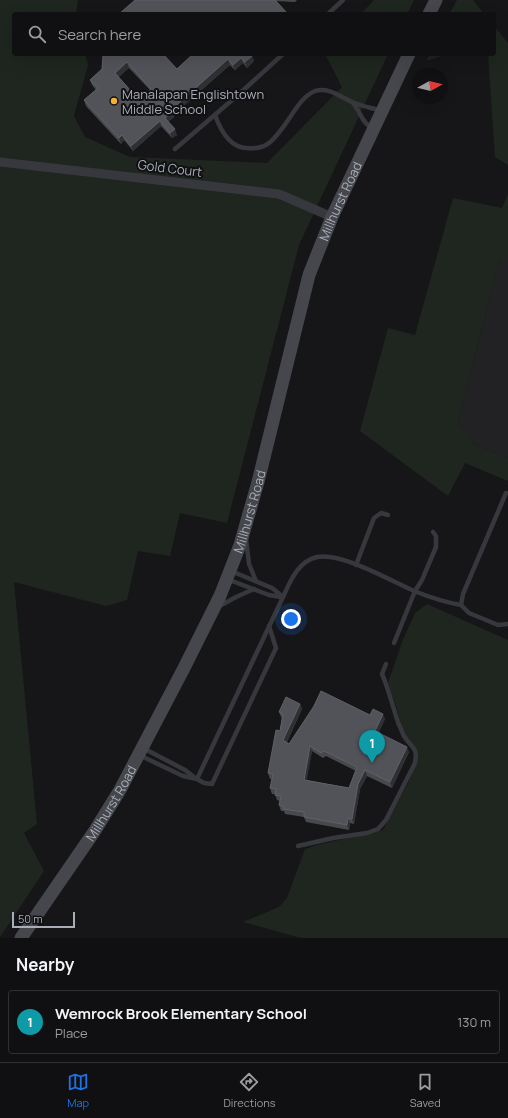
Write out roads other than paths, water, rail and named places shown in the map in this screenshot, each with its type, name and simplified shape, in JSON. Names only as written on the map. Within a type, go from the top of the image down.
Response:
[{"type":"street","points":[[430,12],[436,0]]},
{"type":"street","name":"Millhurst Road","points":[[21,938],[94,832],[141,751],[213,610],[229,575],[245,529],[258,482],[309,275],[332,217],[408,56]]},
{"type":"street","name":"Gold Court","points":[[0,162],[279,194],[332,217]]},
{"type":"lane","points":[[330,12],[343,0]]},
{"type":"lane","points":[[175,149],[281,56]]},
{"type":"lane","points":[[215,115],[218,124],[227,139],[239,148],[255,149],[269,144],[304,97],[315,91],[322,90],[333,92],[353,103],[382,111]]},
{"type":"lane","points":[[353,103],[364,122],[368,126],[374,128]]},
{"type":"lane","points":[[461,605],[463,594],[506,493]]},
{"type":"lane","points":[[356,565],[374,518],[381,513],[388,515]]},
{"type":"lane","points":[[245,529],[249,564],[256,582]]},
{"type":"lane","points":[[394,643],[415,591],[422,580],[436,547],[436,536],[433,532]]},
{"type":"lane","points":[[196,780],[282,597],[295,574],[305,563],[317,557],[331,557],[348,561],[441,602],[461,605],[469,613],[498,625],[508,624]]},
{"type":"lane","points":[[229,575],[272,588],[282,597]]},
{"type":"lane","points":[[229,575],[254,589],[269,595],[282,597]]},
{"type":"lane","points":[[213,610],[236,596],[254,589]]},
{"type":"lane","points":[[141,751],[183,776],[212,784],[276,648],[269,626]]},
{"type":"lane","points":[[298,846],[333,838],[368,833],[378,828],[386,820],[415,763],[416,754],[413,746],[404,736],[382,674],[386,664]]},
{"type":"lane","points":[[141,751],[185,770],[196,780]]},
{"type":"place","name":"Manalapan Englishtown Middle School","points":[[114,101]]},
{"type":"place","name":"Wemrock Brook Elementary School","points":[[372,763]]}]
